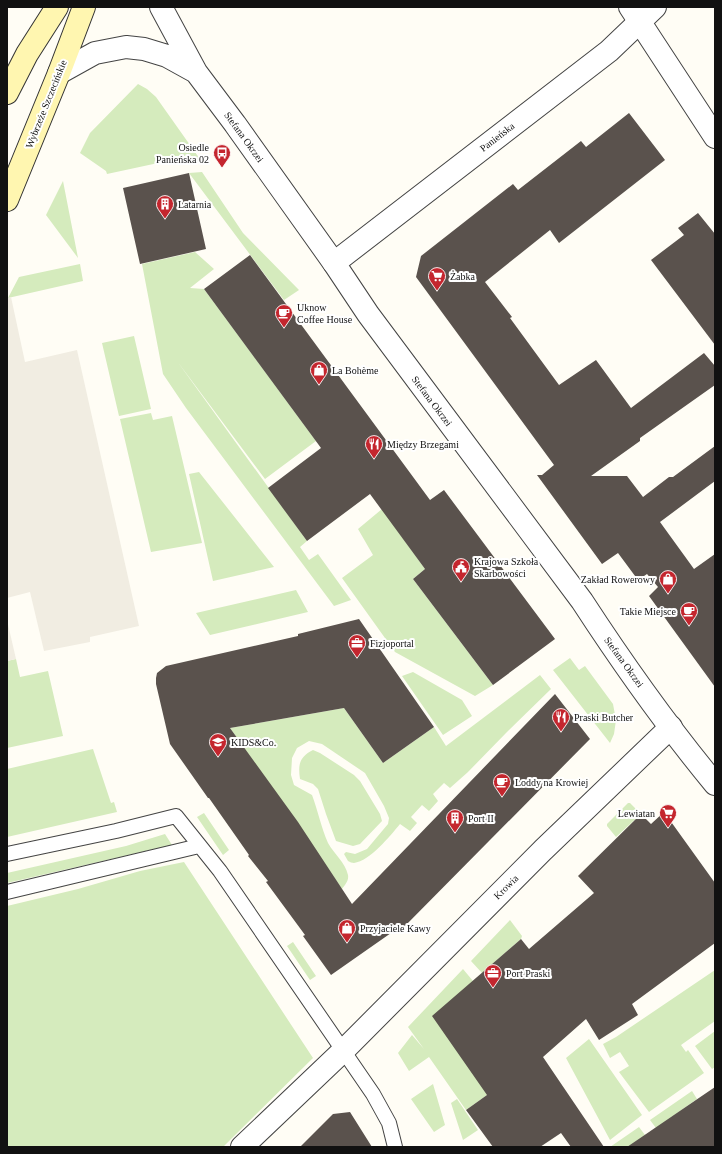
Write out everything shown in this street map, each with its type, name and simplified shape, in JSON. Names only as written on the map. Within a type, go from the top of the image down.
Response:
[{"type":"main road","points":[[7,93],[27,54],[57,7]]},
{"type":"main road","name":"Wybrzeże Szczecińskie","points":[[7,200],[84,7]]},
{"type":"street","name":"Stefana Okrzei","points":[[161,7],[196,72],[334,263],[368,314],[577,594],[614,650],[715,784]]},
{"type":"street","name":"Panieńska","points":[[334,263],[609,51],[634,15],[655,7]]},
{"type":"street","points":[[634,15],[715,137]]},
{"type":"street","name":"Stefana Okrzei","points":[[59,72],[95,52],[126,47],[144,49],[167,56],[196,72]]},
{"type":"street","name":"Krowia","points":[[242,1147],[344,1050],[543,850],[671,727]]},
{"type":"lane","points":[[7,854],[116,831],[176,816],[220,871],[344,1050],[386,1115],[390,1123],[395,1147]]},
{"type":"lane","points":[[7,892],[199,846]]},
{"type":"green space","points":[[138,84],[147,89],[156,97],[202,162],[174,165],[172,160],[107,174],[106,171],[80,153],[90,133]]},
{"type":"green space","points":[[202,172],[243,233],[299,290],[284,300],[189,173]]},
{"type":"green space","points":[[63,181],[78,258],[46,215]]},
{"type":"green space","points":[[195,252],[214,269],[190,288],[204,289],[316,441],[265,479],[177,361],[307,541],[300,547],[309,560],[318,554],[351,600],[334,606],[186,408],[163,374],[142,264]]},
{"type":"green space","points":[[80,264],[83,281],[8,298],[19,277]]},
{"type":"green space","points":[[134,336],[151,409],[119,416],[102,343]]},
{"type":"green space","points":[[151,413],[153,420],[172,416],[202,543],[151,552],[120,419]]},
{"type":"green space","points":[[199,472],[274,567],[213,581],[189,474]]},
{"type":"green space","points":[[382,509],[425,569],[413,579],[493,685],[475,696],[395,652],[342,578],[373,555],[358,529]]},
{"type":"green space","points":[[296,590],[308,612],[210,635],[196,613]]},
{"type":"green space","points":[[570,658],[579,670],[585,666],[613,704],[616,720],[614,734],[610,743],[553,670]]},
{"type":"green space","points":[[16,659],[20,677],[48,671],[63,736],[7,748],[7,661]]},
{"type":"green space","points":[[413,672],[462,700],[472,716],[443,735],[402,676]]},
{"type":"green space","points":[[540,675],[551,689],[468,772],[450,788],[444,783],[433,794],[438,801],[429,811],[422,805],[411,817],[417,823],[410,831],[400,824],[373,853],[367,858],[354,863],[348,861],[344,854],[346,852],[355,854],[367,849],[388,824],[389,818],[384,806],[365,773],[322,744],[309,741],[297,748],[292,758],[291,775],[294,785],[312,795],[328,843],[347,870],[348,879],[342,889],[230,728],[344,708],[383,763],[434,727],[446,746]]},
{"type":"green space","points":[[93,749],[111,803],[114,802],[117,812],[7,837],[7,769]]},
{"type":"green space","points":[[313,750],[354,775],[360,781],[380,814],[382,821],[360,844],[353,846],[336,841],[318,789],[313,784],[300,779],[300,762]]},
{"type":"green space","points":[[628,803],[630,803],[641,814],[616,837],[607,824]]},
{"type":"green space","points":[[204,813],[229,850],[223,855],[197,817]]},
{"type":"green space","points":[[165,834],[172,845],[7,883],[7,873],[126,846]]},
{"type":"green space","points":[[184,862],[313,1058],[223,1147],[7,1147],[7,906],[78,889],[140,871]]},
{"type":"green space","points":[[510,920],[522,936],[521,939],[482,973],[471,961]]},
{"type":"green space","points":[[293,942],[316,976],[310,980],[287,946]]},
{"type":"green space","points":[[463,969],[473,981],[487,1095],[466,1110],[429,1057],[409,1071],[398,1053],[412,1035],[424,1049],[408,1027]]},
{"type":"green space","points":[[715,970],[715,1021],[681,1045],[686,1052],[688,1050],[704,1073],[649,1112],[619,1072],[629,1066],[620,1052],[610,1058],[603,1044],[616,1037]]},
{"type":"green space","points":[[715,1031],[715,1067],[712,1069],[695,1046]]},
{"type":"green space","points":[[589,1039],[642,1115],[610,1140],[566,1058]]},
{"type":"green space","points":[[433,1084],[445,1125],[434,1132],[411,1099]]},
{"type":"green space","points":[[692,1091],[697,1099],[656,1128],[650,1120]]},
{"type":"green space","points":[[457,1099],[478,1130],[463,1140],[451,1103]]},
{"type":"green space","points":[[639,1127],[645,1135],[628,1147],[610,1147]]},
{"type":"shaded area","points":[[11,297],[25,362],[77,350],[139,626],[90,637],[90,642],[44,651],[30,592],[7,598],[7,300]]},
{"type":"shaded area","points":[[7,620],[16,659],[7,661]]},
{"type":"building","points":[[629,113],[665,160],[559,243],[550,230],[485,282],[512,317],[510,318],[559,385],[596,360],[631,408],[704,353],[715,366],[715,385],[640,438],[640,441],[591,476],[627,476],[643,497],[669,477],[673,477],[715,446],[715,481],[660,522],[694,569],[715,554],[715,687],[649,596],[658,587],[647,574],[638,580],[618,553],[602,564],[537,475],[542,475],[554,465],[416,277],[421,256],[513,184],[518,190],[581,141],[586,147]]},
{"type":"building","name":"Latarnia","points":[[189,173],[206,249],[140,264],[123,188]]},
{"type":"building","points":[[698,213],[715,234],[715,345],[651,260],[684,235],[678,228]]},
{"type":"building","points":[[250,255],[430,500],[444,490],[555,639],[493,685],[413,579],[425,569],[370,494],[307,541],[268,488],[321,448],[204,289]]},
{"type":"building","points":[[359,619],[434,727],[383,763],[344,708],[230,728],[298,822],[352,904],[555,694],[590,739],[403,928],[401,926],[331,975],[303,936],[305,935],[266,882],[268,881],[248,856],[249,855],[170,744],[156,684],[156,678],[157,673],[166,666],[298,636],[298,634]]},
{"type":"building","points":[[664,812],[715,883],[715,943],[632,1004],[638,1015],[599,1040],[586,1019],[543,1057],[604,1147],[571,1147],[561,1133],[540,1147],[493,1147],[466,1110],[487,1095],[432,1016],[521,939],[529,949],[594,893],[578,876],[641,814],[651,824]]},
{"type":"building","points":[[715,1087],[715,1147],[627,1147]]},
{"type":"building","points":[[350,1112],[372,1147],[300,1147],[333,1114]]},
{"type":"place","name":"Osiedle Panieńska 02","points":[[222,168]]},
{"type":"place","name":"Latarnia","points":[[165,219]]},
{"type":"place","name":"Żabka","points":[[437,291]]},
{"type":"place","name":"Uknow Coffee House","points":[[284,328]]},
{"type":"place","name":"La Bohème","points":[[319,385]]},
{"type":"place","name":"Między Brzegami","points":[[374,459]]},
{"type":"place","name":"Krajowa Szkoła Skarbowości","points":[[461,582]]},
{"type":"place","name":"Zakład Rowerowy","points":[[668,594]]},
{"type":"place","name":"Takie Miejsce","points":[[689,626]]},
{"type":"place","name":"Fizjoportal","points":[[357,658]]},
{"type":"place","name":"Praski Butcher","points":[[561,732]]},
{"type":"place","name":"KIDS&Co.","points":[[218,757]]},
{"type":"place","name":"Loddy na Krowiej","points":[[502,797]]},
{"type":"place","name":"Lewiatan","points":[[668,828]]},
{"type":"place","name":"Port II","points":[[455,833]]},
{"type":"place","name":"Przyjaciele Kawy","points":[[347,943]]},
{"type":"place","name":"Port Praski","points":[[493,988]]}]
